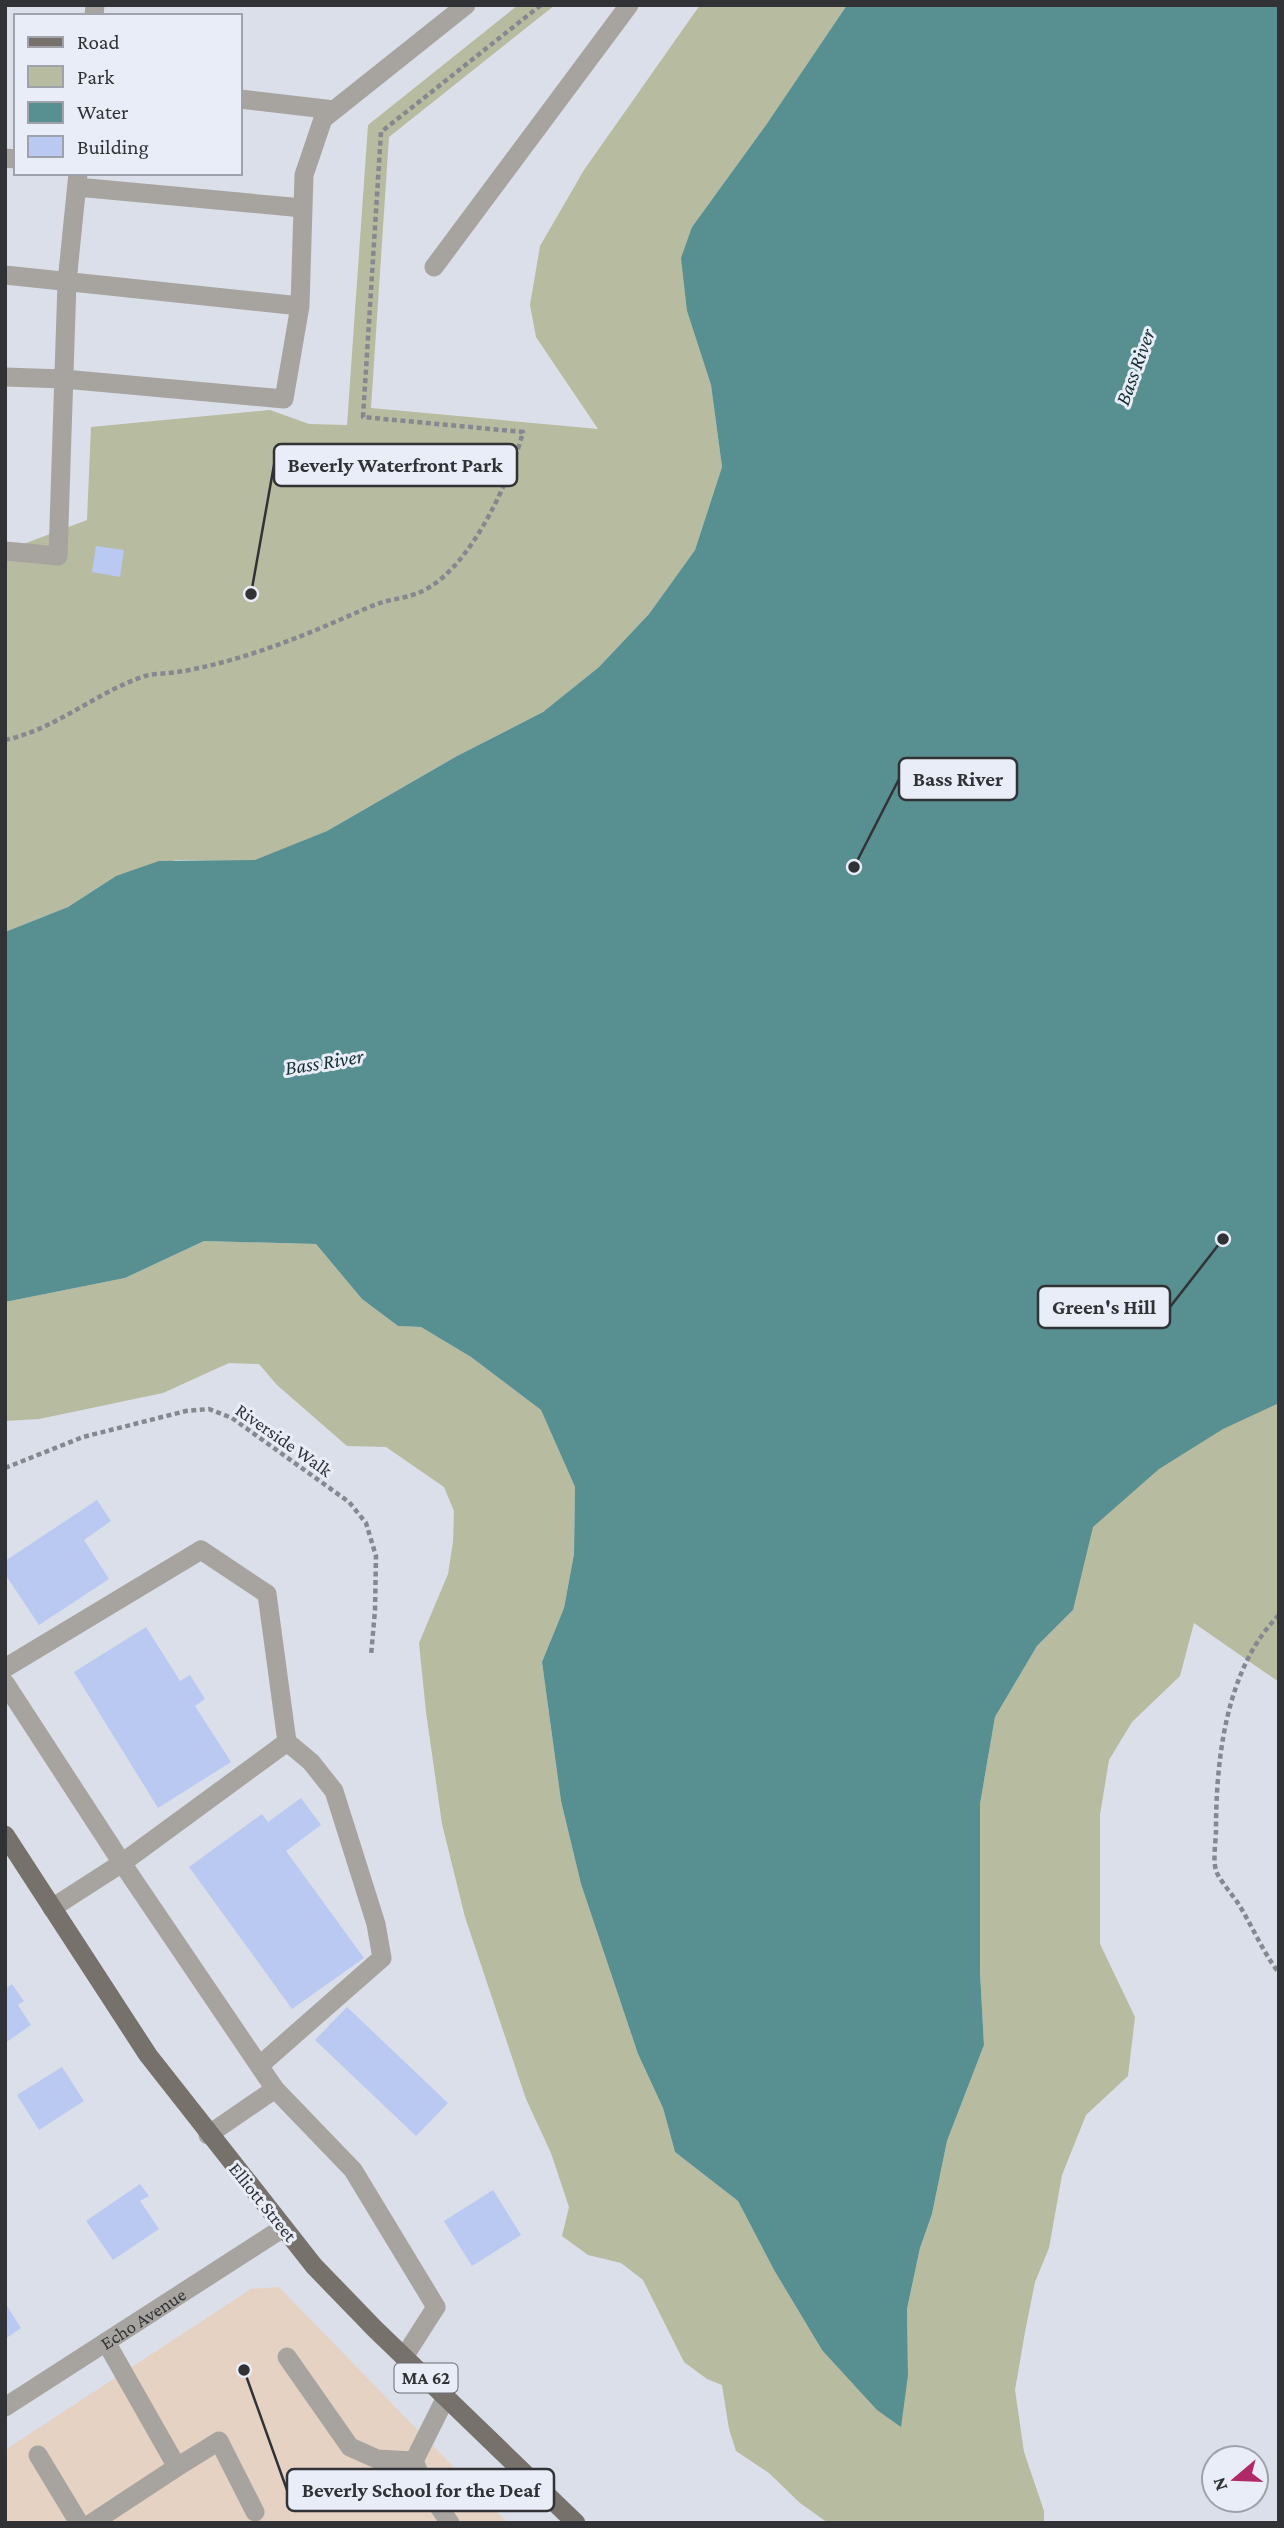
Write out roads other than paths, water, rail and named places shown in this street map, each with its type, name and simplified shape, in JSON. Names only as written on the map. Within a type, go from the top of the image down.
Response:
[{"type":"main road","name":"Elliott Street","points":[[5,1835],[148,2055],[282,2228],[314,2266],[404,2357],[576,2523]]},
{"type":"street","points":[[5,377],[64,379],[284,399],[300,306],[304,175],[323,119],[466,5]]},
{"type":"street","points":[[434,267],[628,5]]},
{"type":"street","points":[[242,99],[334,110]]},
{"type":"street","points":[[5,551],[58,556],[67,282],[78,180],[303,208]]},
{"type":"street","points":[[5,275],[300,306]]},
{"type":"street","points":[[5,1668],[201,1550],[267,1594],[287,1742],[311,1762],[334,1791],[376,1924],[382,1958],[260,2065]]},
{"type":"street","points":[[5,1684],[275,2089],[353,2170],[436,2307],[404,2357]]},
{"type":"street","points":[[52,1908],[122,1863],[287,1742]]},
{"type":"street","points":[[208,2135],[275,2089]]},
{"type":"street","name":"Echo Avenue","points":[[5,2407],[282,2228]]},
{"type":"street","points":[[106,2342],[177,2468]]},
{"type":"street","points":[[287,2357],[350,2447],[377,2459],[414,2461]]},
{"type":"street","points":[[446,2397],[414,2461],[424,2486],[450,2523]]},
{"type":"street","points":[[92,2523],[219,2441],[255,2512]]},
{"type":"street","points":[[38,2455],[79,2523]]},
{"type":"water","points":[[847,5],[1279,5],[1279,1403],[1223,1429],[1159,1469],[1093,1527],[1073,1610],[1037,1646],[995,1717],[980,1804],[980,1972],[984,2045],[947,2141],[932,2214],[920,2248],[907,2309],[908,2375],[901,2427],[877,2410],[822,2350],[774,2270],[738,2201],[675,2152],[663,2108],[638,2054],[581,1884],[561,1801],[542,1662],[564,1608],[574,1554],[575,1487],[541,1410],[471,1357],[421,1327],[398,1326],[362,1299],[316,1244],[204,1241],[125,1278],[5,1302],[5,932],[68,907],[116,876],[159,861],[255,860],[327,831],[457,756],[543,712],[599,667],[649,614],[695,550],[722,467],[711,385],[687,311],[681,258],[692,227],[766,125]]},
{"type":"place","name":"Beverly Waterfront Park","points":[[251,594]]},
{"type":"place","name":"Bass River","points":[[854,867]]},
{"type":"place","name":"Green's Hill","points":[[1223,1239]]},
{"type":"place","name":"Beverly School for the Deaf","points":[[244,2370]]}]
